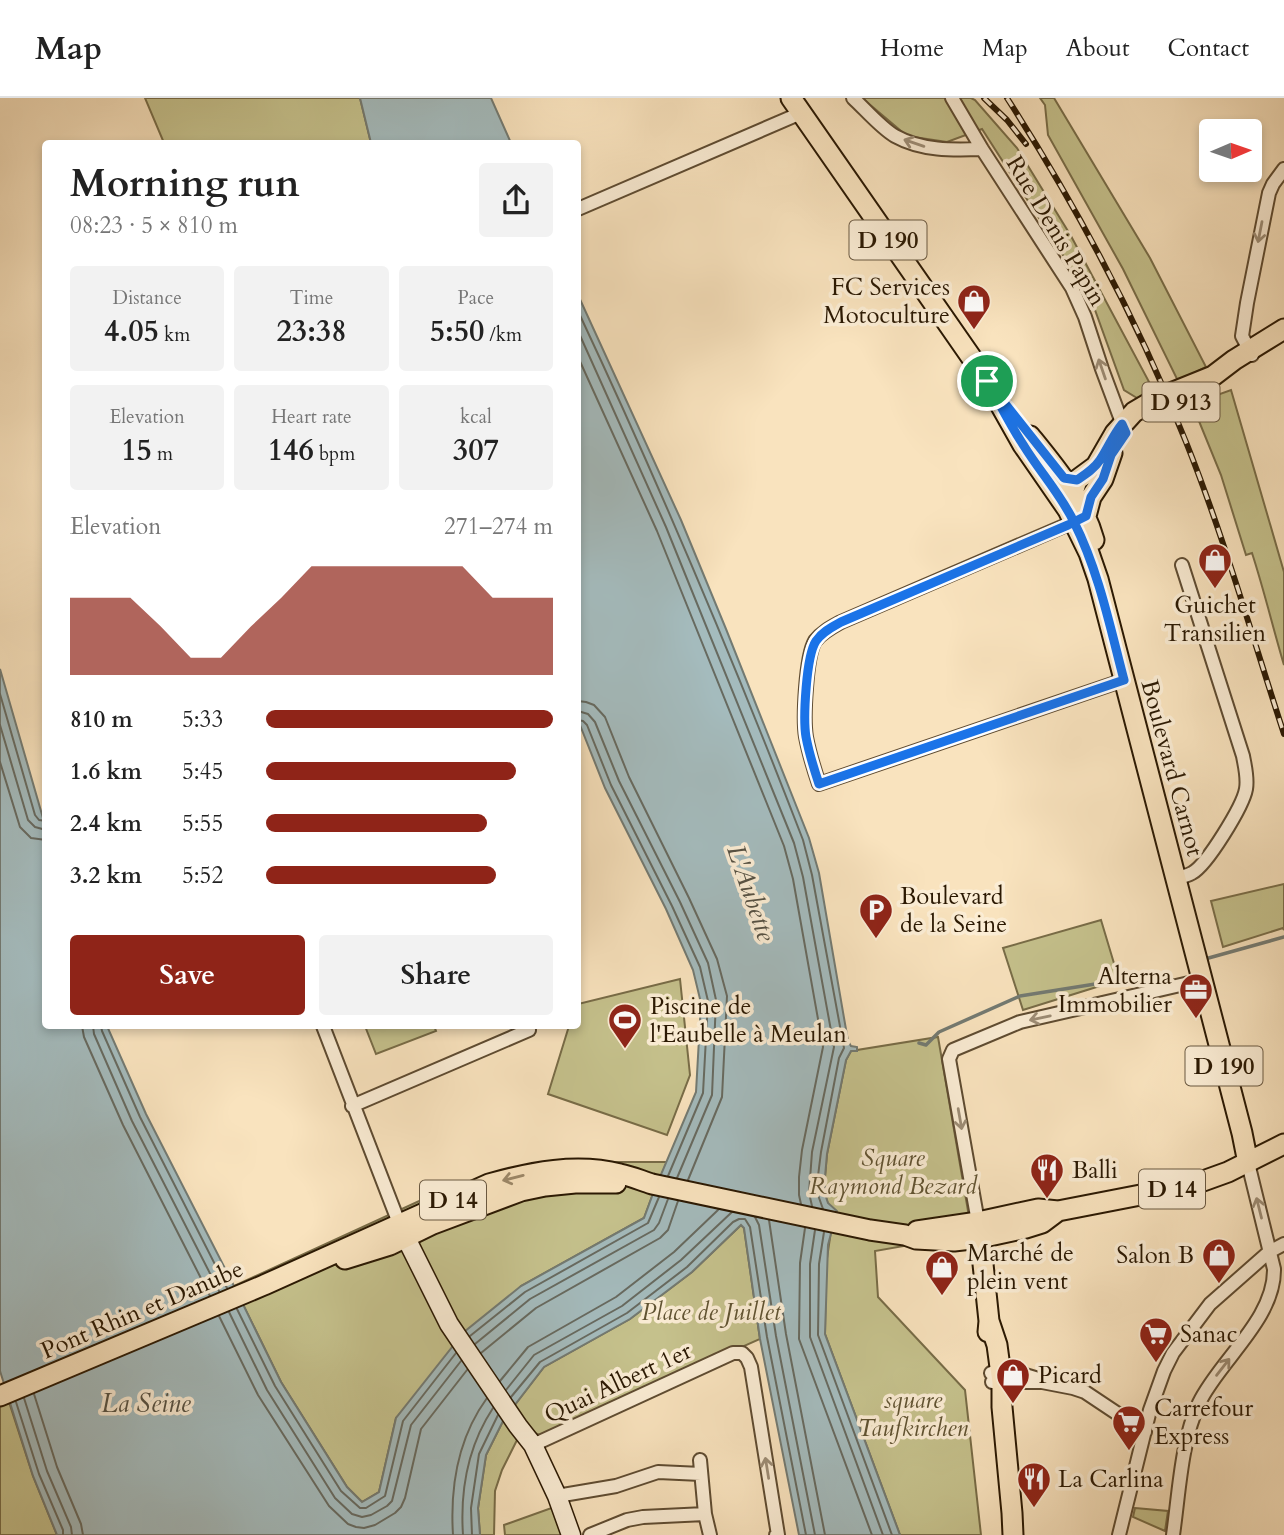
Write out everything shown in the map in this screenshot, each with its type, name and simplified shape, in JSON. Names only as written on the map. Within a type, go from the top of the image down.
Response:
[{"type":"main road","name":"D 190","points":[[796,105],[987,381],[1023,445],[1074,499]]},
{"type":"main road","name":"D 913","points":[[1074,499],[1103,479],[1124,429],[1140,407],[1209,379],[1251,354],[1276,335]]},
{"type":"main road","name":"Boulevard Carnot","points":[[1074,499],[1094,542],[1098,579],[1200,974]]},
{"type":"main road","name":"D 190","points":[[1200,974],[1248,1163]]},
{"type":"main road","name":"D 14","points":[[402,1230],[433,1224],[521,1191],[545,1186],[575,1183],[652,1184],[849,1226],[905,1234],[916,1239],[946,1241],[979,1230],[1042,1223],[1058,1211],[1192,1185],[1218,1177],[1284,1144]]},
{"type":"main road","name":"Pont Rhin et Danube","points":[[0,1396],[264,1285],[386,1246],[402,1230]]},
{"type":"main road","points":[[979,1230],[989,1321],[998,1345],[994,1396],[1002,1407],[1013,1535]]},
{"type":"street","name":"Rue Denis Papin","points":[[853,98],[892,135],[918,146],[946,150],[982,149],[1072,288],[1086,317],[1124,429]]},
{"type":"street","points":[[952,98],[982,149]]},
{"type":"street","points":[[581,208],[796,105]]},
{"type":"street","points":[[1251,354],[1242,336],[1247,303],[1269,193],[1284,169]]},
{"type":"street","points":[[1074,499],[841,622],[816,640],[810,651],[805,710],[806,736],[819,784],[1124,680]]},
{"type":"street","points":[[1176,878],[1190,875],[1205,860],[1241,803],[1247,780],[1243,756],[1182,565]]},
{"type":"street","points":[[979,1230],[950,1054],[957,1047],[1020,1022],[1200,974]]},
{"type":"street","points":[[324,1029],[402,1230],[449,1324],[533,1445],[557,1496],[571,1535]]},
{"type":"street","points":[[352,1106],[528,1029]]},
{"type":"street","name":"D 190","points":[[1248,1163],[1265,1256]]},
{"type":"street","points":[[1119,1535],[1156,1394],[1176,1349],[1210,1304],[1265,1256],[1284,1244]]},
{"type":"street","points":[[1174,1529],[1186,1443],[1195,1412],[1211,1382],[1260,1316],[1274,1276],[1265,1256]]},
{"type":"street","name":"Quai Albert 1er","points":[[533,1445],[733,1353],[742,1353],[751,1367],[777,1535]]},
{"type":"street","points":[[996,1377],[1017,1372],[1042,1382],[1085,1392],[1145,1432]]},
{"type":"street","points":[[700,1460],[705,1514],[710,1535]]},
{"type":"street","points":[[557,1496],[616,1486],[658,1472],[701,1474]]},
{"type":"street","points":[[590,1535],[627,1520],[643,1517],[705,1514]]},
{"type":"green space","points":[[145,98],[360,98],[370,140],[163,140]]},
{"type":"green space","points":[[862,98],[975,100],[1017,148],[1071,236],[1155,393],[1137,398],[1124,390],[1091,299],[982,129],[947,142],[907,136]]},
{"type":"green space","points":[[1040,98],[1054,98],[1150,258],[1206,367],[1178,381],[1123,269],[1048,135],[1045,105]]},
{"type":"green space","points":[[1231,390],[1284,572],[1284,665],[1252,553],[1246,555],[1221,475],[1192,404]]},
{"type":"green space","points":[[1284,884],[1284,930],[1283,928],[1223,947],[1211,901]]},
{"type":"green space","points":[[1101,920],[1119,980],[1023,1010],[1003,948]]},
{"type":"green space","name":"Piscine de l'Eaubelle à Meulan","points":[[680,979],[690,1075],[667,1135],[548,1094],[568,1029],[581,1029],[581,1003]]},
{"type":"green space","points":[[366,1029],[435,1029],[436,1031],[376,1054]]},
{"type":"green space","points":[[938,1037],[972,1234],[875,1251],[878,1297],[965,1390],[981,1535],[900,1535],[825,1334],[826,1265],[831,1231],[825,1177],[846,1060],[851,1051]]},
{"type":"green space","points":[[667,1162],[644,1218],[521,1286],[396,1418],[379,1492],[362,1502],[347,1487],[281,1382],[234,1286],[428,1197],[535,1165]]},
{"type":"green space","name":"Place de Juillet","points":[[741,1225],[744,1228],[760,1339],[542,1436],[530,1431],[514,1406],[544,1367],[630,1319],[692,1272]]},
{"type":"green space","points":[[9,1402],[33,1476],[57,1535],[0,1535],[0,1407]]},
{"type":"green space","points":[[504,1419],[517,1440],[495,1491],[494,1535],[480,1535],[478,1508],[486,1455]]},
{"type":"green space","points":[[557,1506],[568,1535],[505,1535],[504,1525]]},
{"type":"green space","points":[[1135,1508],[1168,1511],[1165,1531],[1133,1517]]},
{"type":"water","points":[[360,98],[491,98],[510,140],[370,140]]},
{"type":"water","name":"La Seine","points":[[581,302],[681,520],[809,838],[819,873],[848,1041],[851,1046],[857,1047],[857,1051],[851,1051],[846,1060],[827,1154],[825,1194],[828,1203],[837,1211],[828,1245],[825,1334],[900,1535],[799,1535],[760,1339],[744,1228],[741,1225],[692,1272],[630,1319],[544,1367],[504,1419],[486,1455],[478,1508],[480,1535],[57,1535],[33,1476],[0,1371],[0,669],[42,815],[42,1029],[108,1029],[146,1114],[281,1382],[347,1487],[362,1502],[379,1492],[396,1418],[464,1332],[521,1286],[644,1218],[696,1092],[701,1003],[693,970],[666,909],[605,788],[581,728]]},
{"type":"waterway","name":"L'Aubette","points":[[1205,959],[1284,937]]},
{"type":"waterway","name":"L'Aubette","points":[[919,1043],[926,1045],[939,1032],[1020,996],[1133,978]]},
{"type":"railway","points":[[984,98],[1007,120],[1026,144]]},
{"type":"railway","points":[[1007,98],[1082,223],[1148,353],[1213,514],[1284,734]]},
{"type":"place","name":"FC Services Motoculture","points":[[974,331]]},
{"type":"place","name":"Guichet Transilien","points":[[1215,590]]},
{"type":"place","name":"Boulevard de la Seine","points":[[876,940]]},
{"type":"place","name":"Alterna Immobilier","points":[[1196,1020]]},
{"type":"place","name":"Piscine de l'Eaubelle à Meulan","points":[[625,1050]]},
{"type":"place","name":"Balli","points":[[1047,1200]]},
{"type":"place","name":"Salon B","points":[[1219,1285]]},
{"type":"place","name":"Marché de plein vent","points":[[942,1297]]},
{"type":"place","name":"Sanac","points":[[1156,1364]]},
{"type":"place","name":"Picard","points":[[1013,1405]]},
{"type":"place","name":"Carrefour Express","points":[[1129,1452]]},
{"type":"place","name":"La Carlina","points":[[1034,1509]]},
{"type":"route","points":[[987,381],[1023,445],[1068,510],[1074,522],[1080,534],[1089,553],[1124,680],[819,784],[806,736],[805,710],[810,651],[816,640],[841,622],[1068,525],[1074,522],[1086,516],[1091,497],[1103,479],[1111,455],[1126,433],[1122,424],[1092,469],[1077,480],[1064,478],[987,381]]},
{"type":"park label","name":"Square Raymond Bezard","points":[[893,1172]]},
{"type":"park label","name":"square Taufkirchen","points":[[913,1414]]}]
